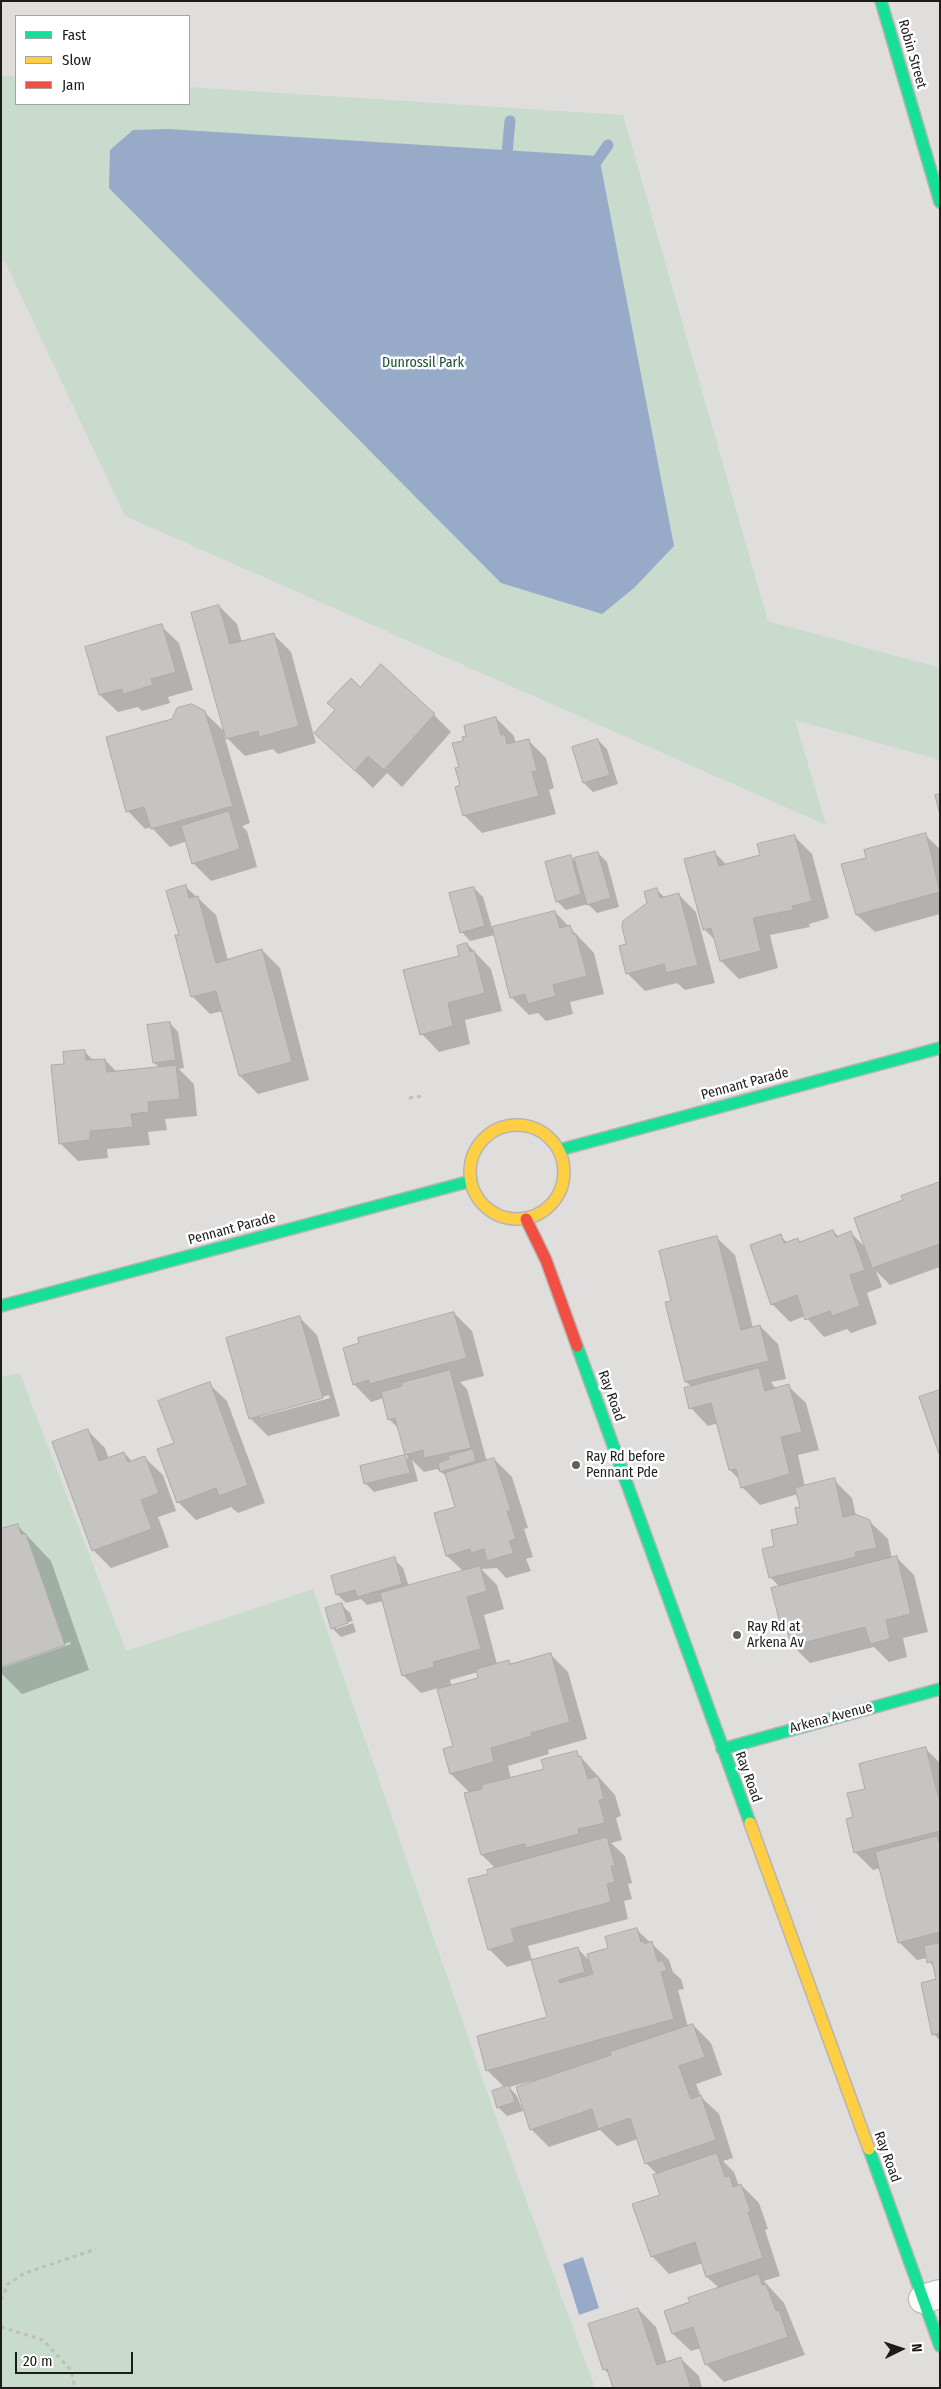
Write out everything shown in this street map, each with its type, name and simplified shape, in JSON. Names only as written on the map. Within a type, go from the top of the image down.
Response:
[{"type":"street","name":"Robin Street","points":[[881,1],[940,202]]},
{"type":"street","name":"Pennant Parade","points":[[559,1150],[940,1048]]},
{"type":"street","points":[[509,1125],[524,1125],[538,1130],[550,1138],[559,1150],[564,1171],[560,1193],[546,1210],[526,1219],[511,1219],[496,1215],[475,1194],[470,1181],[470,1165],[474,1151],[483,1139],[495,1130],[509,1125]]},
{"type":"street","name":"Pennant Parade","points":[[2,1304],[470,1181]]},
{"type":"street","name":"Ray Road","points":[[526,1219],[546,1260],[722,1749],[931,2296],[940,2346]]},
{"type":"street","name":"Arkena Avenue","points":[[722,1749],[940,1689]]},
{"type":"path","points":[[409,1098],[423,1096]]},
{"type":"path","points":[[1,2300],[8,2284],[25,2273],[96,2249]]},
{"type":"path","points":[[1,2327],[43,2340],[71,2370],[75,2388]]},
{"type":"green space","name":"Dunrossil Park","points":[[1,76],[15,76],[15,105],[190,105],[190,87],[623,115],[768,621],[940,668],[940,760],[795,720],[826,825],[125,516],[5,262],[1,261]]},
{"type":"green space","points":[[20,1373],[126,1651],[313,1589],[493,2109],[595,2388],[1,2388],[1,1377]]},
{"type":"water","points":[[168,129],[599,156],[674,546],[634,588],[602,614],[501,583],[109,188],[110,150],[133,130]]},
{"type":"water","points":[[583,2257],[599,2308],[579,2315],[563,2264]]},
{"type":"building","points":[[219,605],[230,644],[274,633],[299,726],[259,737],[258,731],[226,739],[191,613]]},
{"type":"building","points":[[162,624],[176,672],[151,679],[153,685],[123,694],[122,689],[99,695],[85,647]]},
{"type":"building","points":[[381,664],[435,714],[384,770],[368,756],[355,771],[314,733],[335,710],[327,703],[351,678],[360,687]]},
{"type":"building","points":[[192,704],[205,711],[233,806],[151,829],[144,807],[126,812],[106,737],[172,719],[177,708]]},
{"type":"building","points":[[496,717],[501,735],[505,735],[507,744],[529,739],[537,771],[532,772],[539,796],[463,816],[455,787],[460,785],[455,768],[459,767],[452,743],[463,741],[462,737],[466,736],[464,726]]},
{"type":"building","points":[[598,739],[610,775],[583,783],[572,747]]},
{"type":"building","points":[[940,794],[940,815],[935,795]]},
{"type":"building","points":[[229,811],[240,849],[192,864],[181,826]]},
{"type":"building","points":[[926,833],[940,892],[856,915],[841,864],[866,858],[864,850]]},
{"type":"building","points":[[795,835],[812,901],[792,906],[793,910],[753,918],[761,951],[720,961],[711,928],[703,930],[684,859],[715,851],[719,866],[760,855],[757,844]]},
{"type":"building","points":[[598,852],[611,898],[587,905],[574,858]]},
{"type":"building","points":[[571,855],[581,894],[556,902],[545,862]]},
{"type":"building","points":[[186,885],[189,898],[198,896],[216,963],[262,949],[292,1062],[239,1076],[216,991],[191,997],[175,935],[179,935],[166,891]]},
{"type":"building","points":[[474,887],[485,926],[460,933],[449,893]]},
{"type":"building","points":[[657,888],[660,898],[679,893],[698,965],[666,973],[664,964],[626,974],[619,946],[626,944],[622,927],[623,921],[647,903],[644,892]]},
{"type":"building","points":[[555,911],[560,928],[570,925],[573,934],[576,934],[587,976],[553,985],[556,996],[528,1004],[525,994],[510,998],[492,927]]},
{"type":"building","points":[[467,943],[470,952],[474,950],[485,993],[448,1003],[453,1026],[420,1035],[403,970],[459,956],[457,946]]},
{"type":"building","points":[[170,1022],[176,1060],[153,1063],[147,1025]]},
{"type":"building","points":[[85,1050],[86,1060],[105,1059],[107,1072],[176,1065],[180,1099],[148,1102],[149,1112],[131,1114],[133,1127],[90,1131],[90,1140],[59,1144],[51,1065],[64,1064],[63,1052]]},
{"type":"building","points":[[940,1182],[940,1244],[872,1268],[854,1218],[903,1200],[901,1196]]},
{"type":"building","points":[[833,1230],[836,1237],[851,1231],[865,1270],[850,1275],[860,1306],[832,1316],[830,1311],[805,1320],[797,1295],[771,1305],[750,1245],[781,1234],[784,1243],[798,1238],[799,1242]]},
{"type":"building","points":[[717,1236],[741,1330],[760,1325],[769,1361],[685,1382],[665,1302],[671,1301],[659,1251]]},
{"type":"building","points":[[454,1312],[467,1358],[369,1384],[369,1380],[353,1385],[343,1348],[359,1343],[358,1338]]},
{"type":"building","points":[[300,1316],[323,1398],[249,1419],[226,1338]]},
{"type":"building","points":[[759,1368],[765,1391],[789,1384],[802,1432],[781,1437],[790,1474],[741,1488],[736,1469],[729,1470],[711,1403],[689,1409],[684,1388]]},
{"type":"building","points":[[450,1370],[471,1448],[424,1458],[423,1450],[405,1455],[395,1418],[388,1420],[381,1392],[402,1386],[401,1383]]},
{"type":"building","points":[[210,1382],[248,1485],[219,1496],[216,1488],[177,1503],[157,1449],[174,1443],[158,1401]]},
{"type":"building","points":[[940,1390],[940,1454],[939,1454],[919,1397]]},
{"type":"building","points":[[88,1429],[99,1461],[124,1452],[128,1462],[145,1456],[159,1493],[141,1500],[152,1529],[92,1551],[52,1442]]},
{"type":"building","points":[[473,1449],[476,1461],[440,1472],[438,1463],[449,1459],[448,1456]]},
{"type":"building","points":[[405,1455],[410,1473],[364,1484],[360,1466]]},
{"type":"building","points":[[494,1458],[511,1510],[507,1511],[516,1539],[509,1541],[514,1553],[487,1561],[484,1549],[471,1553],[470,1549],[446,1556],[434,1513],[455,1507],[445,1473]]},
{"type":"building","points":[[835,1478],[843,1517],[855,1514],[870,1520],[877,1548],[855,1552],[856,1557],[769,1578],[762,1549],[774,1546],[771,1530],[798,1524],[795,1508],[800,1507],[795,1488]]},
{"type":"building","points":[[18,1524],[21,1534],[26,1534],[65,1645],[1,1667],[1,1529]]},
{"type":"building","points":[[897,1556],[911,1614],[886,1620],[890,1639],[870,1644],[865,1627],[791,1646],[785,1621],[780,1623],[771,1588]]},
{"type":"building","points":[[395,1557],[402,1584],[357,1597],[355,1590],[336,1595],[331,1576]]},
{"type":"building","points":[[480,1566],[487,1591],[467,1597],[481,1649],[433,1662],[434,1667],[402,1676],[380,1593]]},
{"type":"building","points":[[342,1603],[348,1623],[331,1629],[325,1608]]},
{"type":"building","points":[[551,1653],[570,1722],[531,1733],[532,1736],[491,1748],[494,1762],[450,1774],[443,1749],[453,1746],[437,1689],[478,1678],[476,1669],[509,1660],[510,1664]]},
{"type":"building","points":[[926,1747],[940,1803],[940,1831],[854,1853],[846,1819],[853,1817],[847,1793],[865,1789],[859,1764]]},
{"type":"building","points":[[577,1751],[578,1757],[581,1756],[588,1779],[598,1776],[604,1799],[599,1800],[605,1823],[578,1829],[579,1834],[526,1848],[524,1844],[481,1855],[464,1793],[482,1789],[481,1785],[544,1769],[541,1760]]},
{"type":"building","points":[[937,1836],[940,1845],[940,1932],[898,1943],[875,1852]]},
{"type":"building","points":[[607,1837],[615,1866],[611,1866],[615,1882],[607,1884],[611,1902],[511,1929],[515,1942],[488,1950],[468,1879],[488,1874],[487,1870]]},
{"type":"building","points":[[637,1928],[641,1942],[644,1941],[644,1944],[652,1941],[658,1962],[663,1960],[667,1971],[661,1972],[674,2019],[486,2071],[477,2036],[547,2017],[531,1960],[578,1947],[585,1972],[559,1980],[560,1983],[593,1974],[587,1954],[608,1948],[605,1937]]},
{"type":"building","points":[[940,1943],[940,2033],[932,2035],[921,1983],[936,1979],[932,1961],[927,1963],[924,1946]]},
{"type":"building","points":[[693,2024],[705,2057],[679,2066],[691,2099],[701,2095],[716,2140],[645,2164],[630,2118],[598,2129],[592,2109],[530,2130],[516,2087],[611,2055],[610,2052]]},
{"type":"building","points":[[509,2085],[515,2102],[497,2108],[492,2091]]},
{"type":"building","points":[[717,2153],[725,2177],[730,2176],[733,2187],[741,2184],[751,2212],[748,2212],[763,2258],[706,2277],[695,2242],[651,2257],[632,2204],[660,2195],[653,2175]]},
{"type":"building","points":[[759,2274],[762,2285],[766,2284],[776,2311],[779,2310],[788,2337],[705,2365],[693,2327],[672,2334],[664,2311],[690,2302],[688,2298]]},
{"type":"building","points":[[638,2308],[657,2365],[681,2357],[691,2388],[613,2388],[607,2369],[603,2370],[588,2324]]},
{"type":"waterway","points":[[506,164],[510,121]]},
{"type":"waterway","points":[[592,168],[608,145]]},
{"type":"traffic: fast","points":[[881,1],[940,202]]},
{"type":"traffic: fast","points":[[559,1150],[940,1048]]},
{"type":"traffic: fast","points":[[1,1306],[471,1181]]},
{"type":"traffic: fast","points":[[577,1346],[750,1823]]},
{"type":"traffic: fast","points":[[722,1749],[940,1689]]},
{"type":"traffic: fast","points":[[869,2149],[940,2346]]},
{"type":"traffic: slow","points":[[517,1125],[535,1129],[550,1139],[560,1154],[564,1172],[560,1190],[550,1205],[535,1215],[517,1219],[499,1215],[484,1205],[474,1190],[470,1172],[474,1154],[484,1139],[499,1129],[517,1125]]},
{"type":"traffic: slow","points":[[750,1823],[869,2149]]},
{"type":"traffic: jam","points":[[526,1219],[546,1260],[577,1346]]},
{"type":"place","name":"Ray Rd before Pennant Pde","points":[[576,1465]]},
{"type":"place","name":"Ray Rd at Arkena Av","points":[[737,1635]]}]
